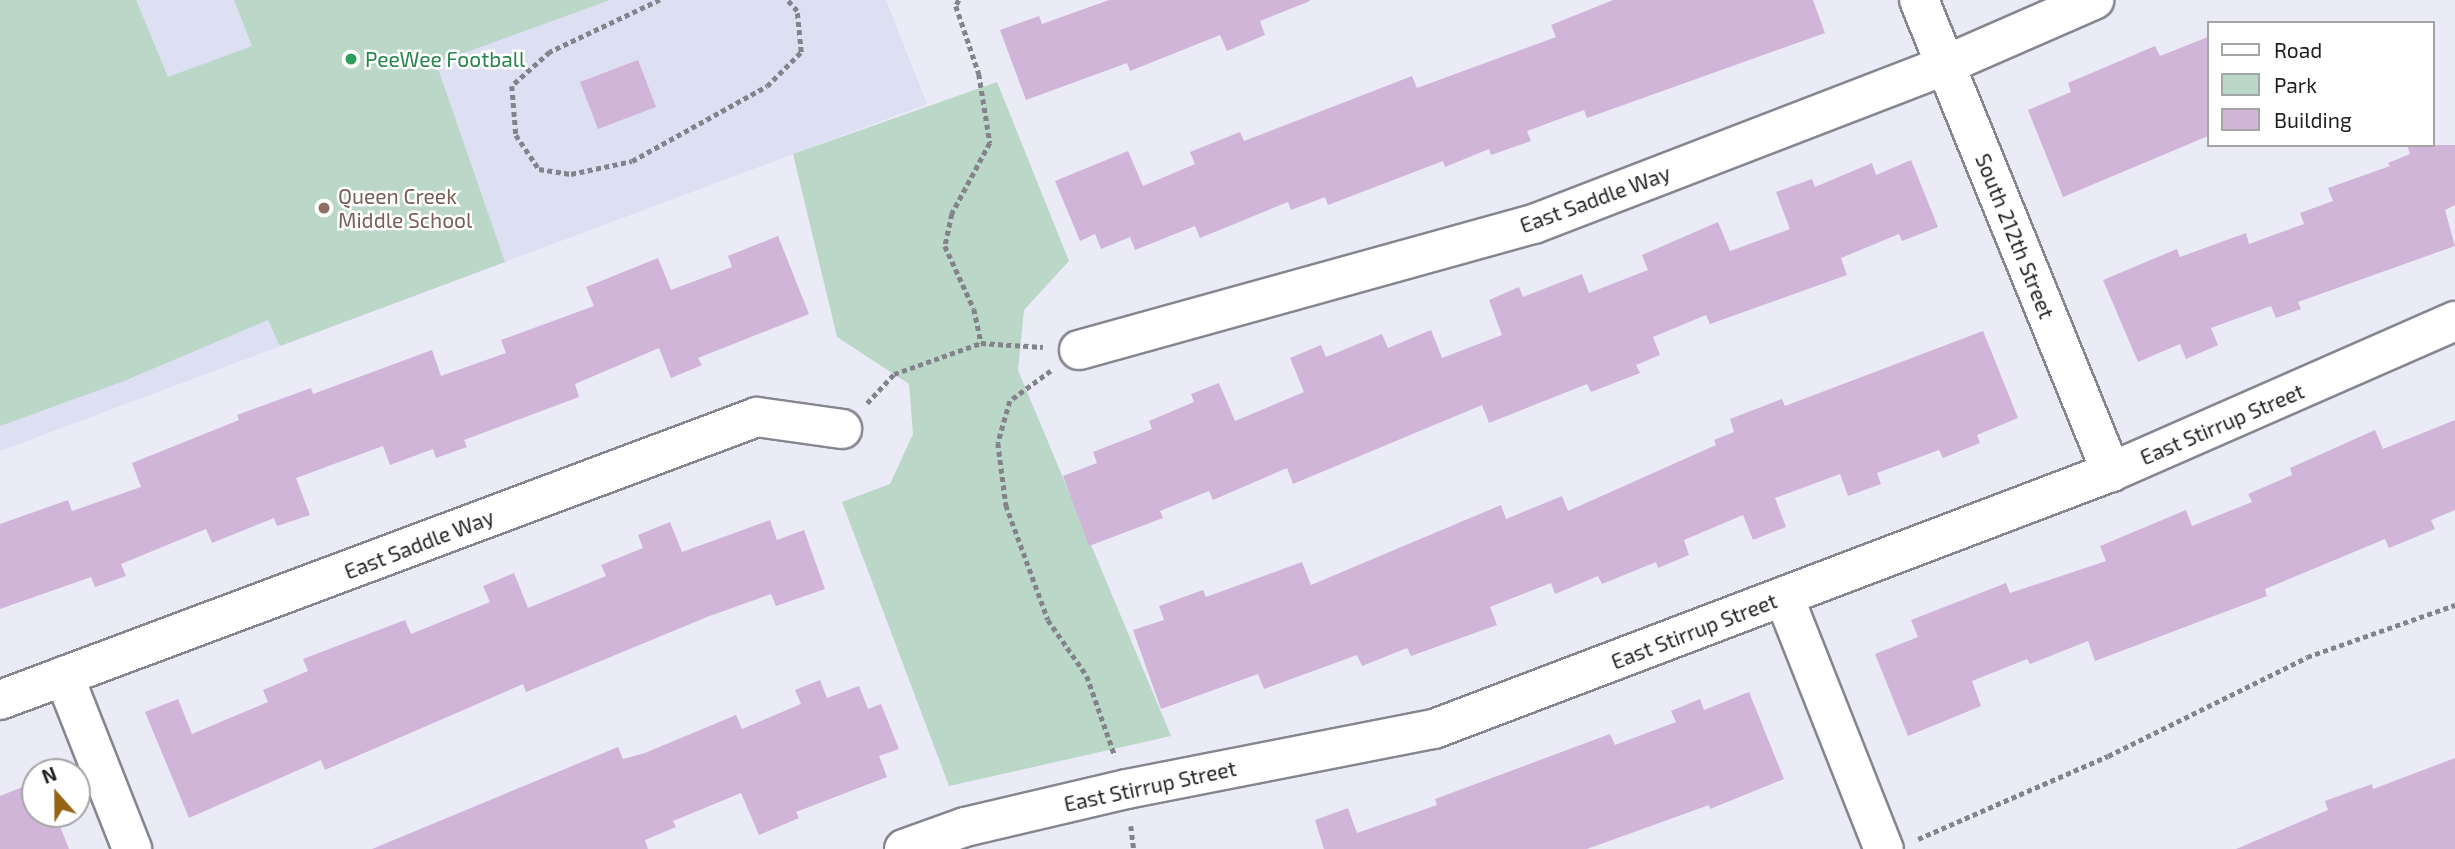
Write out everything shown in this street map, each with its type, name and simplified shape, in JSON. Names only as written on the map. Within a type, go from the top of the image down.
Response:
[{"type":"street","name":"South 212th Street","points":[[1919,0],[2111,472]]},
{"type":"street","name":"East Saddle Way","points":[[1079,350],[1534,224],[1945,65],[2094,0]]},
{"type":"street","name":"East Stirrup Street","points":[[904,849],[965,827],[1127,789],[1434,729],[2111,472],[2455,321]]},
{"type":"street","name":"East Saddle Way","points":[[0,700],[757,417],[842,429]]},
{"type":"street","points":[[1784,597],[1898,846]]},
{"type":"street","points":[[64,676],[132,849]]},
{"type":"path","points":[[660,0],[550,52],[512,86],[516,135],[539,169],[571,174],[632,161],[767,86],[801,52],[797,11],[787,0]]},
{"type":"path","points":[[959,0],[956,6],[979,74],[990,143],[952,214],[945,246],[974,309],[981,343]]},
{"type":"path","points":[[842,429],[894,374],[981,343],[1079,350]]},
{"type":"path","points":[[1079,350],[1010,401],[998,443],[1006,505],[1024,563],[1048,620],[1087,676],[1127,789],[1134,849]]},
{"type":"path","points":[[1898,846],[2108,756],[2307,657],[2455,605]]},
{"type":"shaded area","name":"Queen Creek Middle School","points":[[0,0],[886,0],[927,104],[0,451]]},
{"type":"green space","name":"Queen Creek Middle School","points":[[0,0],[136,0],[168,77],[252,46],[234,0],[610,0],[436,63],[505,262],[280,346],[268,320],[124,381],[0,426]]},
{"type":"green space","points":[[997,82],[1069,261],[1024,310],[1018,370],[1171,736],[949,786],[842,502],[890,484],[913,434],[909,384],[837,337],[793,154]]},
{"type":"building","points":[[1109,0],[1310,1],[1260,21],[1265,35],[1227,51],[1220,35],[1130,71],[1127,63],[1026,100],[1000,30],[1039,16],[1042,24]]},
{"type":"building","points":[[1613,0],[1813,0],[1825,33],[1587,118],[1584,110],[1527,131],[1531,141],[1491,155],[1489,149],[1445,167],[1443,161],[1328,205],[1325,197],[1291,210],[1288,202],[1200,238],[1195,226],[1135,250],[1130,237],[1101,249],[1095,234],[1080,241],[1055,181],[1128,151],[1143,186],[1195,164],[1190,152],[1240,132],[1244,141],[1412,76],[1417,88],[1556,37],[1551,25]]},
{"type":"building","points":[[2206,38],[2206,137],[2063,197],[2028,110],[2071,92],[2068,83],[2155,46],[2160,56]]},
{"type":"building","points":[[638,60],[656,107],[598,129],[580,82]]},
{"type":"building","points":[[2455,145],[2455,205],[2445,210],[2455,246],[2298,302],[2301,309],[2276,318],[2271,306],[2211,328],[2218,345],[2186,359],[2180,344],[2138,362],[2103,280],[2177,249],[2180,257],[2246,233],[2249,244],[2304,224],[2300,213],[2333,201],[2328,188],[2390,166],[2388,163],[2410,154],[2408,147]]},
{"type":"building","points":[[1911,160],[1938,227],[1902,241],[1899,234],[1841,258],[1847,275],[1710,324],[1706,315],[1653,337],[1660,355],[1636,365],[1640,373],[1591,392],[1587,384],[1489,423],[1482,405],[1293,484],[1287,468],[1213,500],[1209,491],[1160,511],[1163,518],[1089,546],[1063,476],[1097,463],[1093,452],[1152,429],[1149,421],[1194,402],[1191,394],[1219,383],[1235,421],[1304,392],[1290,358],[1321,345],[1326,357],[1382,334],[1388,348],[1431,330],[1442,358],[1502,335],[1489,300],[1519,287],[1523,297],[1582,274],[1589,293],[1648,270],[1642,255],[1718,222],[1730,251],[1790,229],[1776,192],[1812,179],[1815,187],[1872,163],[1876,175]]},
{"type":"building","points":[[778,236],[809,314],[698,358],[702,365],[671,378],[659,348],[575,384],[579,397],[464,440],[467,447],[436,458],[433,449],[390,465],[383,446],[296,478],[310,515],[277,526],[274,518],[212,543],[206,529],[121,564],[126,576],[95,587],[91,577],[0,609],[0,524],[68,500],[72,511],[141,487],[132,463],[239,420],[237,415],[311,388],[313,394],[432,350],[441,376],[506,353],[501,340],[594,306],[586,287],[658,258],[671,290],[732,267],[728,256]]},
{"type":"building","points":[[1983,331],[2018,418],[1977,435],[1980,443],[1943,458],[1939,450],[1877,473],[1881,484],[1848,496],[1840,474],[1775,498],[1786,527],[1753,540],[1743,515],[1684,540],[1689,555],[1658,568],[1656,562],[1602,584],[1598,576],[1555,594],[1551,583],[1490,607],[1497,625],[1411,656],[1407,648],[1362,666],[1357,655],[1264,689],[1258,674],[1161,709],[1133,630],[1164,620],[1159,606],[1203,590],[1206,597],[1302,562],[1311,585],[1501,505],[1506,519],[1562,496],[1568,511],[1716,445],[1714,440],[1734,432],[1730,419],[1782,399],[1785,406]]},
{"type":"building","points":[[2455,420],[2455,510],[2431,520],[2435,529],[2389,548],[2385,539],[2265,589],[2267,596],[2095,661],[2088,641],[2030,664],[2027,659],[1972,681],[1981,706],[1908,736],[1875,654],[1918,637],[1911,620],[2006,583],[2010,593],[2106,561],[2100,546],[2186,510],[2192,526],[2252,502],[2248,494],[2292,475],[2290,468],[2375,430],[2383,449]]},
{"type":"building","points":[[770,520],[777,540],[804,530],[825,589],[776,606],[771,594],[707,617],[526,692],[523,684],[325,770],[321,760],[189,818],[145,712],[178,699],[192,734],[268,702],[263,690],[308,671],[303,659],[405,620],[411,634],[490,602],[483,586],[514,573],[528,608],[606,576],[601,565],[643,548],[638,535],[670,522],[682,552]]},
{"type":"building","points":[[820,680],[827,698],[859,686],[868,709],[881,704],[899,749],[879,756],[887,777],[796,812],[799,818],[759,835],[741,793],[673,821],[676,827],[645,840],[648,849],[372,849],[618,747],[623,759],[645,753],[736,715],[742,729],[801,704],[795,690]]},
{"type":"building","points":[[1749,692],[1784,779],[1710,809],[1709,805],[1587,849],[1324,849],[1315,820],[1348,808],[1357,833],[1437,805],[1435,799],[1610,734],[1615,745],[1676,722],[1671,711],[1700,699],[1704,710]]},
{"type":"building","points":[[2455,758],[2455,849],[2236,849],[2328,810],[2325,801],[2372,784],[2373,789]]},
{"type":"building","points":[[21,788],[21,828],[61,828],[69,849],[0,849],[0,796]]},
{"type":"place","name":"PeeWee Football","points":[[351,59]]},
{"type":"place","name":"Queen Creek Middle School","points":[[324,208]]}]
